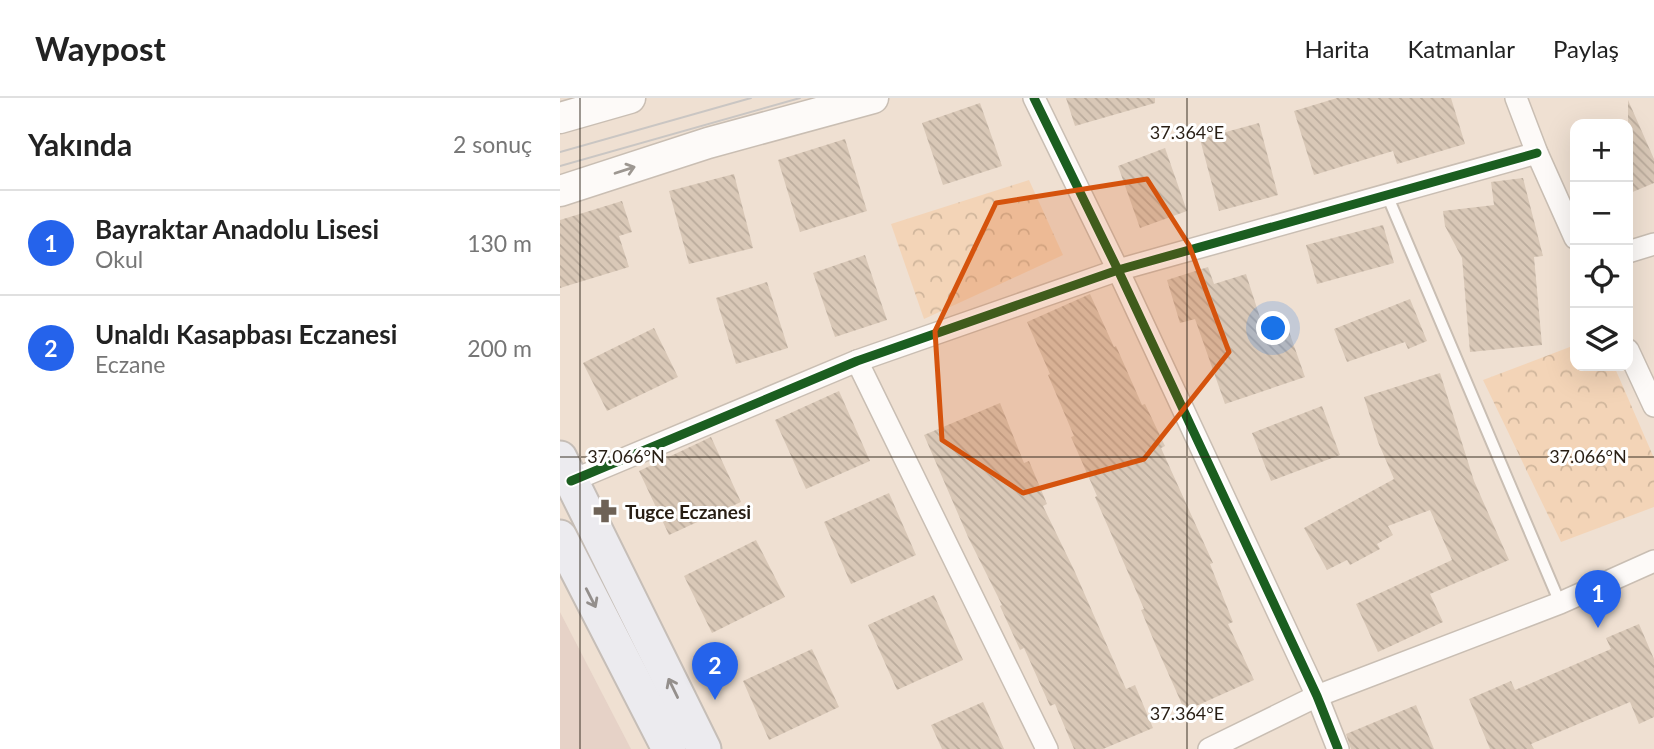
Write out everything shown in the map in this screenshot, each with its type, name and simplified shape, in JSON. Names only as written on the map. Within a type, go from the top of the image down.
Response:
[{"type":"main road","points":[[560,118],[630,98]]},
{"type":"main road","points":[[560,191],[708,143],[873,98]]},
{"type":"main road","points":[[565,470],[704,749]]},
{"type":"main road","points":[[560,537],[669,749]]},
{"type":"street","points":[[1034,98],[1118,270],[1317,696],[1338,749]]},
{"type":"street","points":[[1516,98],[1570,227]]},
{"type":"street","points":[[565,470],[856,361],[1118,270],[1537,153]]},
{"type":"street","points":[[1633,250],[1654,244]]},
{"type":"street","points":[[856,361],[1046,749]]},
{"type":"street","points":[[1633,362],[1654,406]]},
{"type":"street","points":[[1209,749],[1317,696],[1560,604],[1654,561]]},
{"type":"lane","points":[[1387,195],[1560,604]]},
{"type":"highlighted area","points":[[1147,179],[1189,245],[1229,352],[1144,459],[1023,493],[942,440],[935,331],[996,203]]},
{"type":"shaded area","points":[[560,612],[631,749],[560,749]]},
{"type":"green space","points":[[1029,180],[1063,255],[924,319],[891,224]]},
{"type":"green space","points":[[1570,347],[1570,371],[1616,371],[1654,458],[1654,507],[1561,542],[1483,380]]},
{"type":"building","points":[[1066,98],[1155,98],[1155,103],[1075,126]]},
{"type":"building","points":[[1337,98],[1451,98],[1465,144],[1397,164],[1393,151],[1314,175],[1294,111]]},
{"type":"building","points":[[1628,100],[1654,159],[1654,183],[1633,192],[1633,119],[1628,119]]},
{"type":"building","points":[[980,103],[1002,166],[943,185],[922,123]]},
{"type":"building","points":[[1259,123],[1278,195],[1219,211],[1200,139]]},
{"type":"building","points":[[845,139],[867,211],[800,232],[778,160]]},
{"type":"building","points":[[1165,148],[1187,211],[1140,228],[1118,166]]},
{"type":"building","points":[[734,174],[753,248],[689,264],[669,191]]},
{"type":"building","points":[[1523,178],[1543,256],[1534,257],[1542,345],[1470,352],[1462,258],[1445,226],[1443,211],[1494,205],[1491,182]]},
{"type":"building","points":[[622,201],[632,232],[619,236],[629,267],[560,288],[560,220]]},
{"type":"building","points":[[1383,225],[1394,263],[1317,284],[1306,245]]},
{"type":"building","points":[[865,255],[887,320],[835,337],[813,273]]},
{"type":"building","points":[[1208,267],[1214,284],[1246,274],[1264,330],[1286,323],[1305,377],[1225,404],[1195,319],[1180,323],[1167,280]]},
{"type":"building","points":[[767,282],[788,348],[736,364],[716,298]]},
{"type":"building","points":[[1090,294],[1142,405],[1145,404],[1165,446],[1161,448],[1213,563],[1210,564],[1233,622],[1228,624],[1254,680],[1185,711],[1095,497],[1097,496],[1071,437],[1074,436],[1048,375],[1050,374],[1027,322]]},
{"type":"building","points":[[1410,299],[1427,341],[1408,349],[1405,342],[1347,362],[1334,329]]},
{"type":"building","points":[[654,328],[678,377],[607,411],[583,363]]},
{"type":"building","points":[[1440,373],[1474,481],[1509,560],[1430,594],[1443,622],[1378,652],[1356,604],[1452,560],[1430,510],[1388,526],[1393,535],[1377,544],[1380,549],[1350,565],[1347,560],[1327,570],[1304,528],[1394,479],[1378,442],[1364,397]]},
{"type":"building","points":[[839,391],[870,461],[806,489],[775,420]]},
{"type":"building","points":[[1000,403],[1024,463],[1029,461],[1047,504],[1043,506],[1126,689],[1135,685],[1153,728],[1103,749],[1074,749],[1055,704],[1050,706],[1024,648],[1020,650],[924,435]]},
{"type":"building","points":[[1322,406],[1340,455],[1271,481],[1252,433]]},
{"type":"building","points":[[711,437],[741,502],[669,535],[639,471]]},
{"type":"building","points":[[889,493],[916,555],[851,584],[824,522]]},
{"type":"building","points":[[756,540],[785,597],[712,633],[684,576]]},
{"type":"building","points":[[934,595],[963,660],[897,690],[868,625]]},
{"type":"building","points":[[1639,624],[1654,659],[1654,717],[1639,724],[1630,702],[1531,744],[1534,749],[1490,749],[1469,699],[1511,681],[1515,690],[1611,649],[1606,638]]},
{"type":"building","points":[[812,649],[839,707],[769,740],[743,681]]},
{"type":"building","points":[[983,702],[1004,749],[942,749],[931,725]]},
{"type":"building","points":[[1416,705],[1434,749],[1351,749],[1346,734]]},
{"type":"tram line","points":[[560,152],[751,98]]},
{"type":"tram line","points":[[560,166],[800,98]]},
{"type":"cycle path","points":[[1034,98],[1118,270],[1317,696],[1338,749]]},
{"type":"cycle path","points":[[571,481],[857,361],[1118,270],[1537,153]]},
{"type":"place","name":"Tugce Eczanesi","points":[[605,511]]},
{"type":"place","name":"Bayraktar Anadolu Lisesi","points":[[1598,628]]},
{"type":"place","name":"Unaldı Kasapbası Eczanesi","points":[[715,700]]}]
